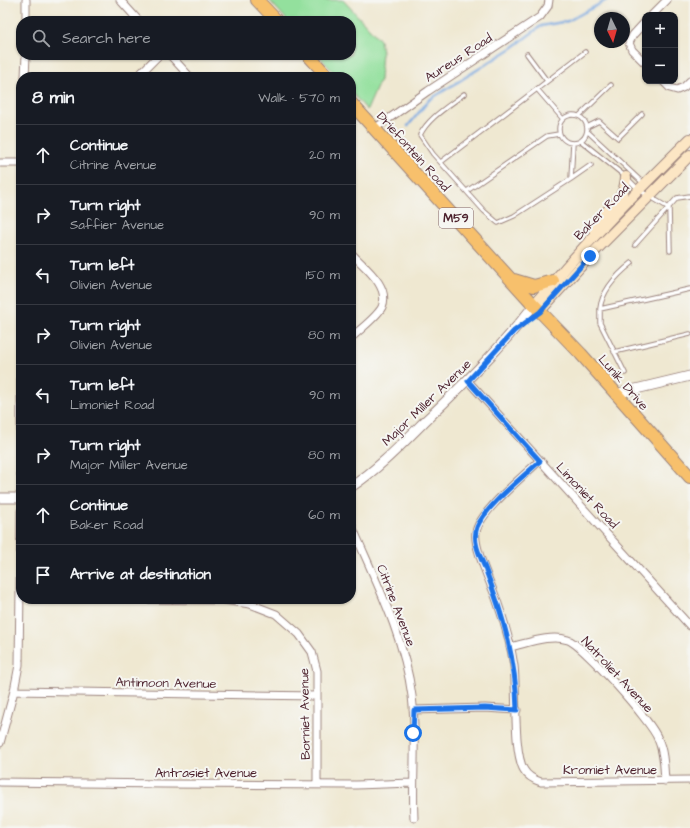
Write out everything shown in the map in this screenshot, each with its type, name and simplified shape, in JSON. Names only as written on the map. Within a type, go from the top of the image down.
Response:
[{"type":"main road","points":[[257,0],[271,16]]},
{"type":"main road","points":[[313,60],[323,72]]},
{"type":"main road","name":"Driefontein Road","points":[[356,109],[537,308]]},
{"type":"main road","name":"Baker Road","points":[[537,308],[553,281],[690,138]]},
{"type":"main road","name":"Baker Road","points":[[537,308],[652,196],[690,156]]},
{"type":"main road","points":[[591,240],[598,222],[623,193],[626,177]]},
{"type":"main road","points":[[513,280],[534,286],[553,281]]},
{"type":"main road","name":"Lunik Drive","points":[[537,308],[581,354],[690,477]]},
{"type":"street","points":[[26,0],[26,16]]},
{"type":"street","points":[[120,0],[134,16]]},
{"type":"street","name":"Aureus Road","points":[[374,129],[421,95],[540,17],[548,6],[548,0]]},
{"type":"street","points":[[655,12],[667,0]]},
{"type":"street","points":[[642,25],[633,35],[629,43],[632,50],[642,60]]},
{"type":"street","points":[[26,60],[26,72]]},
{"type":"street","points":[[142,72],[154,60]]},
{"type":"street","points":[[175,60],[185,72]]},
{"type":"street","points":[[666,84],[670,88],[677,90],[681,89],[690,81]]},
{"type":"street","points":[[0,163],[16,164]]},
{"type":"street","points":[[356,259],[379,284],[384,297],[379,310],[356,333]]},
{"type":"street","name":"Major Miller Avenue","points":[[356,483],[394,451],[468,381],[537,308]]},
{"type":"street","points":[[615,394],[690,376]]},
{"type":"street","name":"Limoniet Road","points":[[468,381],[690,626]]},
{"type":"street","points":[[414,710],[485,708],[517,710],[516,678],[510,647],[498,604],[482,561],[475,536],[482,518],[540,461]]},
{"type":"street","points":[[0,498],[16,498]]},
{"type":"street","name":"Citrine Avenue","points":[[356,535],[391,615],[402,647],[414,710],[412,783],[414,818]]},
{"type":"street","points":[[0,743],[14,691],[19,665],[20,604]]},
{"type":"street","name":"Borniet Avenue","points":[[250,604],[270,610],[292,626],[306,642],[312,652],[317,670],[317,784]]},
{"type":"street","name":"Natroliet Avenue","points":[[510,647],[553,638],[566,639],[575,644],[620,691],[655,732],[661,746],[665,781]]},
{"type":"street","name":"Antimoon Avenue","points":[[14,691],[317,696]]},
{"type":"street","name":"Kromiet Avenue","points":[[517,710],[519,755],[524,771],[531,777],[541,782],[690,780]]},
{"type":"street","name":"Antrasiet Avenue","points":[[0,782],[317,784],[412,783]]},
{"type":"lane","points":[[441,162],[585,52]]},
{"type":"lane","points":[[527,54],[547,81]]},
{"type":"lane","points":[[579,116],[611,85]]},
{"type":"lane","points":[[537,88],[562,118]]},
{"type":"lane","points":[[464,94],[432,118],[424,126],[420,135],[433,154],[484,210],[498,223],[514,216],[591,165]]},
{"type":"lane","points":[[642,114],[618,138],[600,121],[587,129],[580,141],[573,143],[564,141],[559,134],[558,125],[562,118],[570,114],[579,116],[587,129],[642,187],[669,208]]},
{"type":"lane","points":[[468,191],[547,136],[559,134]]},
{"type":"lane","points":[[580,141],[652,196]]},
{"type":"lane","points":[[570,179],[573,143]]},
{"type":"lane","points":[[635,245],[677,198],[690,196]]},
{"type":"lane","points":[[669,208],[670,251]]},
{"type":"lane","points":[[625,373],[600,323],[600,309],[603,294],[623,270],[632,263]]},
{"type":"lane","points":[[600,309],[690,289]]},
{"type":"lane","points":[[614,352],[690,334]]},
{"type":"green space","points":[[269,0],[343,0],[380,40],[382,52],[380,80],[367,110],[356,98],[356,72],[333,72],[323,60],[356,60],[356,16],[283,16]]},
{"type":"waterway","points":[[408,126],[429,100],[512,48],[541,26],[568,21],[607,0]]},
{"type":"route","points":[[413,733],[414,710],[485,708],[517,710],[516,678],[510,647],[498,604],[482,561],[475,536],[482,518],[488,511],[540,461],[468,381],[514,331],[540,312],[558,290],[590,256]]}]
